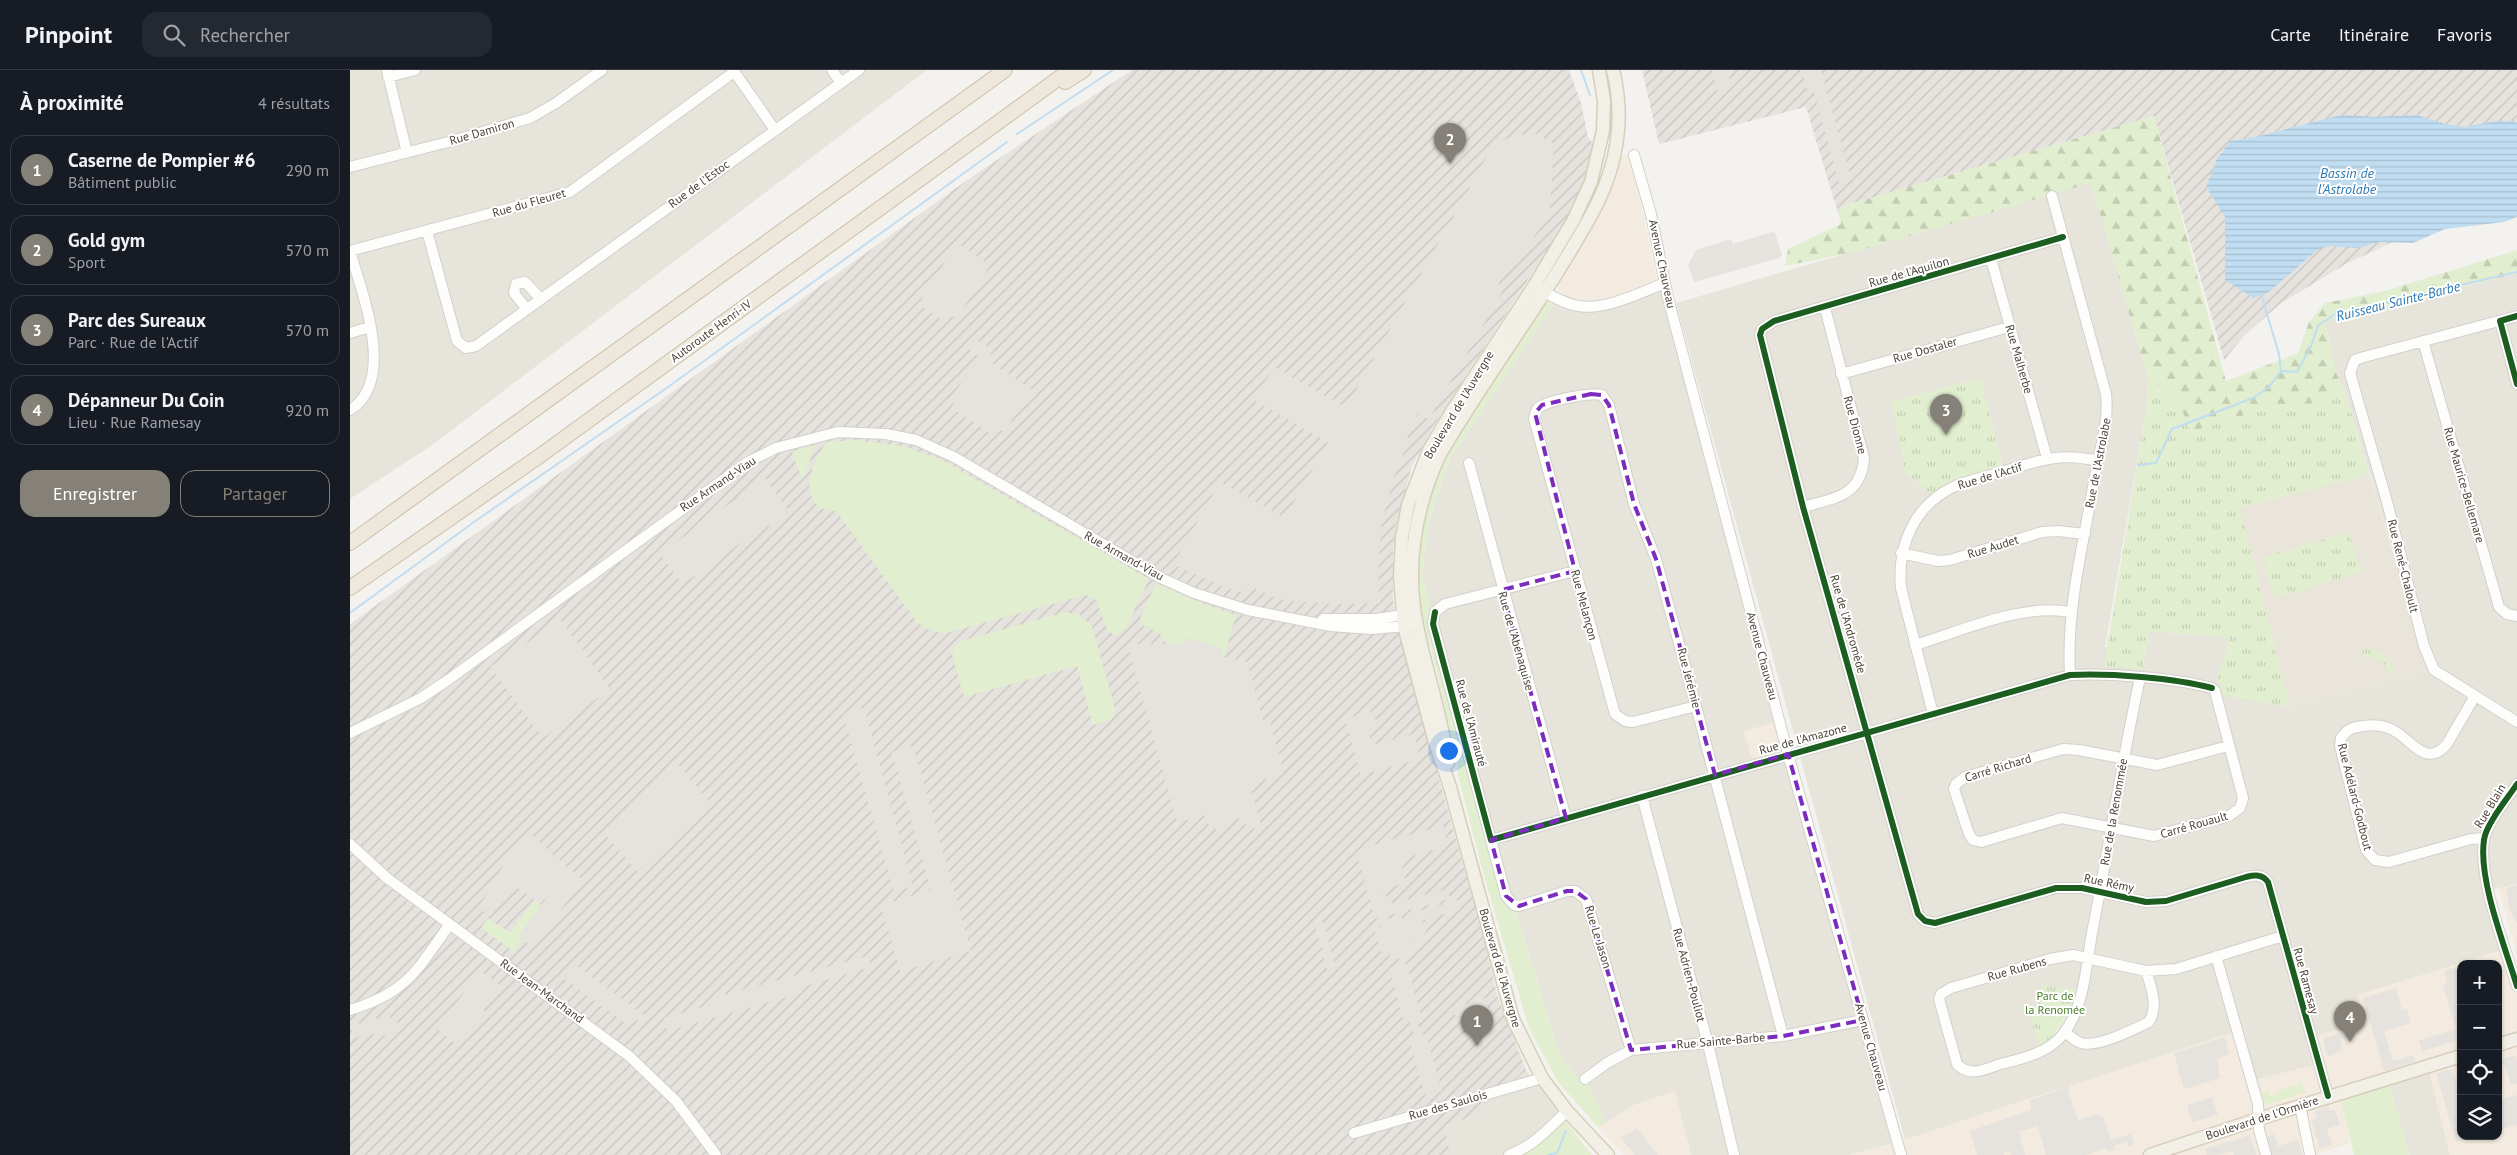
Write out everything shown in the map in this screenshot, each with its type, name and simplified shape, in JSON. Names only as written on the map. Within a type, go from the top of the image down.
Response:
[{"type":"highway","points":[[350,543],[1004,70]]},
{"type":"highway","name":"Autoroute Henri-IV","points":[[352,587],[664,366],[1070,70]]},
{"type":"highway","points":[[996,125],[1084,70]]},
{"type":"main road","name":"Boulevard de l'Auvergne","points":[[1540,289],[1573,221],[1597,164],[1604,116],[1599,70]]},
{"type":"main road","name":"Boulevard de l'Auvergne","points":[[1607,1154],[1568,1111],[1542,1078],[1513,1019],[1450,788],[1434,739],[1400,576],[1402,537],[1408,506],[1429,450],[1452,411],[1589,220],[1611,169],[1618,125],[1614,70]]},
{"type":"main road","points":[[2502,1044],[2517,1039]]},
{"type":"main road","name":"Boulevard de l'Ormière","points":[[2150,1155],[2172,1152],[2258,1118],[2457,1057]]},
{"type":"street","points":[[407,153],[387,73],[415,70]]},
{"type":"street","name":"Rue Damiron","points":[[350,168],[530,118],[556,103],[602,70]]},
{"type":"street","points":[[832,70],[841,83]]},
{"type":"street","name":"Rue de l'Estoc","points":[[427,231],[457,341],[462,346],[471,348],[859,70]]},
{"type":"street","points":[[734,71],[775,130]]},
{"type":"street","name":"Rue du Fleuret","points":[[350,251],[570,192],[734,71]]},
{"type":"street","name":"Avenue Chauveau","points":[[1634,155],[1651,214],[1666,283],[1788,754],[1901,1155]]},
{"type":"street","name":"Rue de l'Astrolabe","points":[[2052,196],[2106,394],[2108,418],[2098,461],[2070,612],[2070,675]]},
{"type":"street","name":"Rue de l'Aquilon","points":[[1762,329],[1774,321],[1825,308],[2063,237]]},
{"type":"street","points":[[350,251],[373,340],[372,380],[362,401],[350,410]]},
{"type":"street","name":"Rue Malherbe","points":[[1991,259],[2047,458]]},
{"type":"street","points":[[526,308],[514,293],[516,284],[525,282],[540,298]]},
{"type":"street","points":[[1540,289],[1557,299],[1580,307],[1615,303],[1666,283]]},
{"type":"street","name":"Rue Dionne","points":[[1803,507],[1849,491],[1863,470],[1864,458],[1825,308]]},
{"type":"street","points":[[2423,341],[2517,316]]},
{"type":"street","points":[[2500,321],[2517,384]]},
{"type":"street","points":[[350,333],[370,327]]},
{"type":"street","name":"Rue Dostaler","points":[[1841,374],[2010,327]]},
{"type":"street","name":"Rue de l'Andromède","points":[[1762,329],[1761,343],[1803,507],[1918,914],[1925,922]]},
{"type":"street","name":"Rue René-Chaloult","points":[[2423,341],[2355,360],[2351,366],[2350,373],[2387,502],[2424,646],[2434,670],[2517,722]]},
{"type":"street","name":"Rue Maurice-Bellemare","points":[[2423,341],[2498,607],[2507,614],[2517,616]]},
{"type":"street","name":"Rue Jérémie","points":[[1535,413],[1542,405],[1591,394],[1602,395],[1606,400],[1634,504],[1656,559],[1783,1036]]},
{"type":"street","name":"Rue Melançon","points":[[1535,413],[1534,419],[1614,714],[1625,721],[1633,722],[1696,706]]},
{"type":"street","name":"Rue Armand-Viau","points":[[350,733],[421,698],[746,463],[776,448],[838,432],[886,434],[931,446],[1177,586],[1243,609],[1287,617],[1409,620]]},
{"type":"street","name":"Rue de l'Actif","points":[[1933,714],[1901,588],[1899,572],[1902,553],[1911,526],[1936,497],[1954,487],[2047,458],[2075,456],[2098,461]]},
{"type":"street","name":"Rue de l'Abénaquise","points":[[1469,463],[1502,590],[1566,818]]},
{"type":"street","name":"Rue Audet","points":[[1902,553],[1938,561],[1950,560],[2042,532],[2058,531],[2085,534]]},
{"type":"street","points":[[1502,590],[1575,571]]},
{"type":"street","name":"Rue de l'Amirauté","points":[[1502,590],[1445,604],[1435,612],[1433,624],[1506,896],[1514,905]]},
{"type":"street","points":[[1915,645],[2026,611],[2056,609],[2070,612]]},
{"type":"street","name":"Rue de l'Amazone","points":[[1491,840],[2070,675],[2089,674],[2140,678],[2212,688]]},
{"type":"street","name":"Rue de la Renommée","points":[[2065,1032],[2078,1007],[2140,678]]},
{"type":"street","name":"Carré Rouault","points":[[2112,827],[2154,836],[2236,812],[2240,808],[2243,798],[2228,746],[2216,691],[2212,688]]},
{"type":"street","name":"Rue Adélard-Godbout","points":[[2476,696],[2447,744],[2441,751],[2434,754],[2420,751],[2398,733],[2376,726],[2349,729],[2341,738],[2340,746],[2366,850],[2375,860],[2388,862],[2471,839],[2484,838]]},
{"type":"street","points":[[2124,759],[2157,765],[2228,746]]},
{"type":"street","name":"Carré Richard","points":[[2112,827],[2062,818],[1976,842],[1968,834],[1954,789],[1956,784],[1965,777],[2063,749],[2124,759]]},
{"type":"street","name":"Rue Blain","points":[[2517,784],[2484,838],[2483,856],[2487,881],[2517,986]]},
{"type":"street","name":"Rue Adrien-Pouliot","points":[[1642,796],[1708,1044],[1734,1155]]},
{"type":"street","name":"Rue Jean-Marchand","points":[[350,844],[387,878],[629,1056],[676,1101],[716,1155]]},
{"type":"street","name":"Rue Rémy","points":[[1925,922],[1934,923],[2056,888],[2069,887],[2140,901],[2166,901],[2258,875]]},
{"type":"street","name":"Rue Ramesay","points":[[2258,875],[2268,882],[2328,1096]]},
{"type":"street","name":"Rue Le Jason","points":[[1514,905],[1526,906],[1567,891],[1575,891],[1586,900],[1631,1050]]},
{"type":"street","points":[[350,1010],[378,1001],[394,992],[408,980],[450,924]]},
{"type":"street","name":"Rue Rubens","points":[[2065,1032],[2056,1043],[2032,1055],[1970,1072],[1956,1064],[1939,999],[1941,994],[1951,988],[2041,962],[2073,955],[2146,971],[2176,968],[2283,936]]},
{"type":"street","points":[[2216,956],[2258,1104],[2258,1118],[2266,1155]]},
{"type":"street","points":[[2065,1032],[2080,1042],[2088,1044],[2104,1041],[2149,1022],[2154,1009],[2146,971]]},
{"type":"street","name":"Rue Sainte-Barbe","points":[[1585,1079],[1607,1063],[1631,1050],[1783,1036],[1863,1020]]},
{"type":"street","name":"Rue des Saulois","points":[[1354,1133],[1542,1078]]},
{"type":"street","points":[[2300,1105],[2310,1155]]},
{"type":"street","points":[[1509,1155],[1523,1150],[1535,1142],[1568,1111]]},
{"type":"highlighted area","points":[[1591,394],[1602,395],[1609,405],[1634,504],[1656,559],[1715,775],[1788,754],[1863,1020],[1783,1036],[1631,1050],[1586,899],[1575,891],[1567,891],[1519,906],[1506,896],[1491,840],[1566,818],[1502,590],[1575,571],[1535,413],[1542,405]]},
{"type":"shaded area","points":[[350,70],[927,70],[432,445],[350,499]]},
{"type":"shaded area","points":[[1132,70],[1569,70],[1581,103],[1588,137],[1596,148],[1589,172],[1569,216],[1435,424],[1412,466],[1396,525],[1393,551],[1393,600],[1402,647],[1483,936],[1498,998],[1526,1070],[1475,1116],[1445,1125],[1450,1155],[350,1155],[350,624],[970,178]]},
{"type":"shaded area","points":[[1642,70],[2517,70],[2517,208],[2420,229],[2346,264],[2281,303],[2245,335],[2224,360],[2154,116],[1846,205],[1838,213],[1806,107],[1659,144]]},
{"type":"shaded area","points":[[1712,70],[1727,70],[1732,87],[1718,91]]},
{"type":"shaded area","points":[[1802,70],[1821,70],[1851,179],[1839,182],[1814,93],[1807,89]]},
{"type":"shaded area","points":[[1533,132],[1554,144],[1550,209],[1518,264],[1511,261],[1498,283],[1505,287],[1429,419],[1418,414],[1406,436],[1410,439],[1396,470],[1382,520],[1378,566],[1380,603],[1327,604],[1277,599],[1248,585],[1243,593],[1173,565],[1220,482],[1285,518],[1328,442],[1254,400],[1274,367],[1346,408],[1495,142]]},
{"type":"shaded area","points":[[1630,155],[1658,282],[1607,298],[1587,301],[1571,298],[1559,292],[1556,282],[1596,220],[1612,182],[1618,157]]},
{"type":"shaded area","points":[[2091,182],[2148,378],[2146,411],[2105,647],[2149,631],[2231,638],[2217,679],[2279,705],[2290,706],[2429,671],[2345,392],[2336,373],[2325,322],[2517,273],[2517,884],[2490,890],[2506,949],[2471,960],[2457,960],[2457,964],[2358,995],[2365,1021],[2319,1064],[2252,1081],[2055,1090],[1905,1140],[1676,303]],"holes":[[[1980,379],[2003,467],[1945,485]],[[2069,1011],[2056,1034],[2030,1016]]]},
{"type":"shaded area","points":[[1772,232],[1775,233],[1782,255],[1779,258],[1694,282],[1688,265],[1696,250],[1731,239],[1733,244]]},
{"type":"shaded area","points":[[957,243],[990,265],[959,315],[950,318],[947,323],[922,307],[926,302],[921,299]]},
{"type":"shaded area","points":[[1665,283],[1779,721],[1744,732],[1754,764],[1788,754],[1897,1142],[1849,1155],[1691,1155],[1675,1092],[1636,1104],[1605,1123],[1585,1079],[1576,1077],[1559,1053],[1433,624],[1422,575],[1429,520],[1450,458],[1557,299],[1580,307]]},
{"type":"shaded area","points":[[974,338],[991,349],[988,353],[991,355],[990,362],[1032,390],[1004,432],[999,430],[994,436],[952,408],[954,403],[950,400],[979,356],[968,348]]},
{"type":"shaded area","points":[[2369,474],[2429,671],[2290,707],[2239,508]]},
{"type":"shaded area","points":[[765,478],[790,513],[773,525],[760,529],[682,583],[660,554]]},
{"type":"shaded area","points":[[561,620],[610,689],[543,738],[490,667]]},
{"type":"shaded area","points":[[1187,638],[1223,649],[1221,656],[1247,662],[1264,724],[1270,723],[1284,773],[1250,784],[1262,829],[1246,828],[1245,821],[1240,822],[1237,813],[1232,814],[1232,822],[1229,826],[1217,830],[1209,826],[1204,815],[1177,823],[1128,646],[1144,643],[1168,645],[1185,643]]},
{"type":"shaded area","points":[[864,708],[913,886],[894,892],[843,714]]},
{"type":"shaded area","points":[[1373,711],[1377,726],[1368,729],[1372,745],[1414,734],[1421,759],[1361,775],[1345,719]]},
{"type":"shaded area","points":[[1779,721],[1788,754],[1753,764],[1744,731]]},
{"type":"shaded area","points":[[913,746],[971,951],[900,971],[881,905],[931,890],[892,752]]},
{"type":"shaded area","points":[[679,765],[712,805],[637,871],[603,832]]},
{"type":"shaded area","points":[[1443,826],[1448,846],[1401,859],[1406,883],[1380,890],[1397,908],[1400,907],[1399,902],[1447,889],[1450,899],[1375,919],[1358,857],[1364,855],[1362,848]]},
{"type":"shaded area","points":[[528,832],[567,867],[540,904],[513,885],[490,916],[478,907],[501,875],[499,872]]},
{"type":"shaded area","points":[[568,868],[583,880],[569,892],[571,896],[534,947],[518,937]]},
{"type":"shaded area","points":[[2517,884],[2517,955],[2498,888]]},
{"type":"shaded area","points":[[2517,885],[2516,922],[2509,907],[2506,888]]},
{"type":"shaded area","points":[[1458,900],[1461,909],[1421,921],[1429,926],[1418,945],[1414,943],[1412,955],[1391,961],[1389,953],[1382,955],[1374,929],[1382,927],[1380,921],[1401,915],[1403,920],[1411,917],[1412,913]]},
{"type":"shaded area","points":[[1324,922],[1336,970],[1328,972],[1315,924]]},
{"type":"shaded area","points":[[2506,949],[2517,986],[2517,1155],[2450,1155],[2428,1066],[2339,1093],[2350,1143],[2316,1155],[1849,1155],[1897,1142],[2237,1031],[2252,1081],[2318,1064],[2310,1038],[2365,1021],[2358,995],[2457,964],[2457,1140],[2502,1140],[2502,960],[2471,960]]},
{"type":"shaded area","points":[[868,956],[871,967],[801,987],[802,993],[667,1031],[664,1018],[713,1004],[712,998]]},
{"type":"shaded area","points":[[1406,963],[1422,1018],[1416,1020],[1421,1035],[1426,1034],[1442,1091],[1425,1096],[1409,1039],[1414,1037],[1410,1021],[1404,1023],[1389,968]]},
{"type":"shaded area","points":[[574,964],[646,1016],[643,1020],[632,1021],[628,1025],[563,978]]},
{"type":"shaded area","points":[[2457,967],[2457,1041],[2422,1051],[2419,1040],[2456,1029],[2443,986],[2447,984],[2444,971]]},
{"type":"shaded area","points":[[479,970],[500,985],[483,1010],[486,1012],[459,1046],[438,1030]]},
{"type":"shaded area","points":[[2396,988],[2402,1010],[2407,1009],[2411,1023],[2384,1031],[2393,1061],[2413,1055],[2415,1062],[2384,1071],[2363,998]]},
{"type":"shaded area","points":[[1486,998],[1490,1016],[1467,1023],[1465,1017],[1451,1014],[1449,1009]]},
{"type":"shaded area","points":[[389,1015],[391,1021],[396,1019],[400,1031],[383,1036],[369,1034],[354,1038],[350,1026]]},
{"type":"shaded area","points":[[2354,1029],[2362,1033],[2340,1040],[2343,1050],[2330,1056],[2326,1053],[2323,1038]]},
{"type":"shaded area","points":[[2225,1037],[2229,1054],[2217,1059],[2220,1078],[2184,1089],[2174,1053]]},
{"type":"shaded area","points":[[2515,1055],[2517,1060],[2517,1084],[2511,1085],[2505,1065],[2502,1066],[2502,1059]]},
{"type":"shaded area","points":[[2428,1066],[2450,1155],[2409,1155],[2388,1078]]},
{"type":"shaded area","points":[[2452,1069],[2457,1085],[2457,1140],[2463,1140],[2456,1142],[2436,1073]]},
{"type":"shaded area","points":[[1526,1070],[1563,1118],[1523,1155],[1450,1155],[1444,1125],[1475,1116]]},
{"type":"shaded area","points":[[2070,1086],[2068,1092],[2078,1120],[2097,1114],[2104,1118],[2111,1140],[2131,1134],[2134,1144],[2128,1146],[2127,1142],[2114,1145],[2115,1150],[2108,1152],[2106,1148],[2085,1155],[2046,1155],[2038,1126],[2019,1132],[2025,1155],[2011,1155],[2009,1151],[2003,1153],[2004,1155],[1977,1155],[1970,1131],[2031,1110],[2030,1100]]},
{"type":"shaded area","points":[[1675,1091],[1691,1155],[1624,1155],[1598,1127],[1636,1104]]},
{"type":"shaded area","points":[[2517,1095],[2517,1125],[2502,1129],[2502,1099]]},
{"type":"shaded area","points":[[2212,1097],[2218,1115],[2192,1122],[2187,1105]]},
{"type":"shaded area","points":[[2329,1106],[2330,1111],[2335,1109],[2340,1125],[2327,1129],[2332,1145],[2320,1149],[2311,1120],[2317,1118],[2315,1111]]},
{"type":"shaded area","points":[[1637,1128],[1658,1155],[1635,1155],[1621,1138]]},
{"type":"shaded area","points":[[2274,1134],[2278,1146],[2298,1140],[2302,1155],[2271,1155],[2266,1137]]},
{"type":"shaded area","points":[[2250,1135],[2256,1155],[2234,1155],[2233,1151],[2218,1155],[2207,1155],[2205,1149]]},
{"type":"green space","points":[[2154,116],[2226,381],[2298,353],[2309,322],[2325,303],[2385,291],[2517,250],[2517,273],[2325,322],[2336,373],[2345,392],[2320,403],[2281,406],[2261,410],[2190,432],[2178,401],[2148,378],[2091,183],[1858,251],[1785,266],[1788,249],[1841,224],[1838,213],[1846,205]]},
{"type":"green space","points":[[1547,301],[1554,303],[1450,458],[1429,520],[1422,575],[1514,905],[1559,1053],[1576,1077],[1585,1079],[1605,1123],[1598,1127],[1558,1082],[1529,1028],[1486,883],[1459,779],[1454,747],[1432,652],[1420,614],[1418,557],[1426,506],[1433,483],[1462,429],[1540,306]]},
{"type":"green space","points":[[1980,378],[2003,467],[1945,485],[1932,494],[1906,474],[1891,402]]},
{"type":"green space","points":[[2148,378],[2178,401],[2191,432],[2261,410],[2281,406],[2320,403],[2345,392],[2369,474],[2240,508],[2290,707],[2223,696],[2217,679],[2230,638],[2149,631],[2143,670],[2104,666],[2146,411]]},
{"type":"green space","points":[[854,440],[903,446],[940,459],[1149,579],[1126,628],[1118,635],[1108,632],[1096,600],[1086,595],[950,632],[936,632],[924,627],[916,621],[836,511],[819,508],[811,493],[810,477],[812,469],[824,445],[827,442]]},
{"type":"green space","points":[[815,445],[802,478],[792,455],[793,451]]},
{"type":"green space","points":[[2349,532],[2361,572],[2276,598],[2264,568],[2267,567],[2264,557]]},
{"type":"green space","points":[[1156,583],[1201,603],[1236,615],[1225,654],[1221,655],[1222,649],[1187,638],[1185,643],[1168,645],[1158,632],[1140,624],[1139,621]]},
{"type":"green space","points":[[1066,612],[1080,615],[1092,626],[1116,712],[1111,720],[1093,725],[1077,666],[964,697],[952,655],[955,645],[961,641]]},
{"type":"green space","points":[[2369,648],[2379,650],[2386,656],[2394,673],[2389,675],[2386,666],[2380,660],[2368,657],[2363,658],[2362,651]]},
{"type":"green space","points":[[534,900],[542,906],[518,936],[523,940],[514,952],[481,928],[488,918],[510,933]]},
{"type":"green space","name":"Parc de la Renomée","points":[[2041,985],[2076,989],[2070,1007],[2062,1022],[2053,1036],[2040,1050],[2030,1016],[2038,1015]]},
{"type":"green space","points":[[2388,1078],[2409,1155],[2354,1155],[2339,1093]]},
{"type":"green space","points":[[2301,1083],[2305,1092],[2270,1104],[2264,1102],[2261,1093],[2269,1091],[2270,1096],[2278,1094],[2278,1091]]},
{"type":"green space","points":[[1563,1118],[1592,1155],[1523,1155],[1528,1152]]},
{"type":"water","name":"Bassin de l'Astrolabe","points":[[2341,115],[2376,117],[2417,115],[2445,124],[2463,127],[2497,121],[2515,121],[2517,123],[2517,217],[2504,222],[2445,229],[2413,243],[2379,242],[2358,248],[2328,246],[2317,250],[2269,292],[2253,298],[2225,280],[2225,217],[2206,187],[2217,159],[2230,141],[2256,137]]},
{"type":"waterway","points":[[1017,134],[1113,70]]},
{"type":"waterway","points":[[1581,70],[1590,95]]},
{"type":"waterway","points":[[350,613],[474,522],[668,387],[1007,142]]},
{"type":"waterway","name":"Ruisseau Sainte-Barbe","points":[[2281,371],[2297,372],[2311,346],[2318,326],[2335,314],[2517,272]]},
{"type":"waterway","name":"Ruisseau Sainte-Barbe","points":[[2139,465],[2156,463],[2172,429],[2253,398],[2269,387],[2281,371],[2279,354],[2261,294]]},
{"type":"waterway","name":"Ruisseau Sainte-Barbe","points":[[1548,1155],[1557,1153],[1566,1131]]},
{"type":"cycle path","points":[[2063,237],[1774,321],[1762,329],[1760,335],[1803,507],[1918,914],[1925,921],[1935,923],[2056,888],[2082,888],[2146,902],[2166,901],[2246,877],[2261,876],[2268,882],[2328,1096]]},
{"type":"cycle path","points":[[2517,316],[2500,321],[2517,384]]},
{"type":"cycle path","points":[[1435,612],[1433,624],[1491,840],[2070,675],[2142,677],[2179,681],[2212,688]]},
{"type":"cycle path","points":[[2517,784],[2489,826],[2484,840],[2483,856],[2494,913],[2517,986]]},
{"type":"place","name":"Gold gym","points":[[1450,164]]},
{"type":"place","name":"Parc des Sureaux","points":[[1946,435]]},
{"type":"place","name":"Dépanneur Du Coin","points":[[2350,1042]]},
{"type":"place","name":"Caserne de Pompier #6","points":[[1477,1046]]}]
